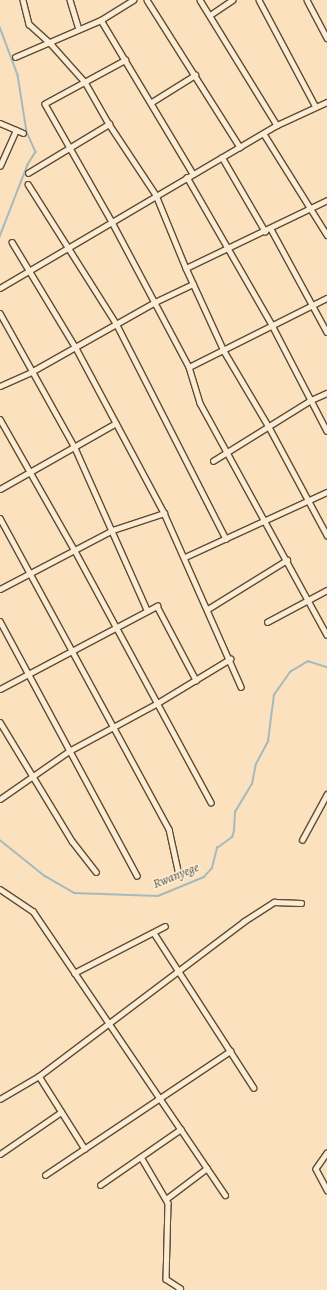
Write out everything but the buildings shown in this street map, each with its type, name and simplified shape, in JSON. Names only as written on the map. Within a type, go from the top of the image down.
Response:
[{"type":"street","points":[[23,0],[29,24],[51,44],[85,82],[109,124],[156,195],[186,268],[224,351],[270,427],[311,502],[327,535]]},
{"type":"street","points":[[70,0],[79,29]]},
{"type":"street","points":[[15,57],[51,44],[79,29],[101,20],[133,0]]},
{"type":"street","points":[[147,0],[240,147]]},
{"type":"street","points":[[200,0],[277,125]]},
{"type":"street","points":[[210,15],[232,0]]},
{"type":"street","points":[[259,0],[316,107]]},
{"type":"street","points":[[306,0],[327,38]]},
{"type":"street","points":[[101,20],[152,102],[193,174]]},
{"type":"street","points":[[126,60],[44,104],[112,222],[155,302],[189,367],[200,402],[327,635]]},
{"type":"street","points":[[152,102],[195,75]]},
{"type":"street","points":[[0,288],[30,272],[156,195],[264,134],[277,125],[327,102]]},
{"type":"street","points":[[0,123],[24,133]]},
{"type":"street","points":[[28,173],[109,124]]},
{"type":"street","points":[[0,166],[16,130]]},
{"type":"street","points":[[264,134],[327,235]]},
{"type":"street","points":[[222,157],[265,231]]},
{"type":"street","points":[[188,177],[227,249],[272,325],[327,431]]},
{"type":"street","points":[[28,184],[70,248],[117,325],[226,539]]},
{"type":"street","points":[[186,268],[312,209],[327,200]]},
{"type":"street","points":[[271,228],[327,332]]},
{"type":"street","points":[[12,242],[76,348],[164,513],[185,557],[241,687]]},
{"type":"street","points":[[0,386],[31,372],[117,325],[155,302],[193,284]]},
{"type":"street","points":[[189,367],[224,351],[327,298]]},
{"type":"street","points":[[0,313],[31,372],[75,448],[113,530],[147,610]]},
{"type":"street","points":[[213,461],[228,454],[311,400],[327,393]]},
{"type":"street","points":[[0,419],[74,549],[156,704],[211,802]]},
{"type":"street","points":[[0,489],[75,448],[116,423]]},
{"type":"street","points":[[185,557],[311,502],[327,492]]},
{"type":"street","points":[[0,590],[74,549],[113,530],[164,513]]},
{"type":"street","points":[[0,518],[115,726],[169,829],[179,875]]},
{"type":"street","points":[[208,609],[287,560]]},
{"type":"street","points":[[267,622],[327,590]]},
{"type":"street","points":[[0,690],[116,630],[147,610],[157,606],[196,680]]},
{"type":"street","points":[[0,621],[69,752],[137,876]]},
{"type":"street","points":[[0,799],[69,752],[156,704],[230,659]]},
{"type":"street","points":[[0,722],[72,841],[96,872]]},
{"type":"street","points":[[302,840],[327,794]]},
{"type":"street","points":[[0,889],[33,911],[225,1195]]},
{"type":"street","points":[[0,1099],[39,1076],[178,971],[274,902],[301,903]]},
{"type":"street","points":[[74,972],[154,933],[165,926]]},
{"type":"street","points":[[154,933],[254,1088]]},
{"type":"street","points":[[45,1175],[230,1050]]},
{"type":"street","points":[[39,1076],[85,1149]]},
{"type":"street","points":[[0,1154],[61,1112]]},
{"type":"street","points":[[100,1185],[180,1130]]},
{"type":"street","points":[[327,1153],[316,1169],[327,1190]]},
{"type":"street","points":[[142,1157],[168,1203],[166,1279],[180,1288],[179,1290]]},
{"type":"street","points":[[166,1199],[207,1168]]},
{"type":"waterway","points":[[0,27],[18,75],[27,132],[36,152],[28,165],[0,237]]},
{"type":"waterway","name":"Rwanyege","points":[[0,840],[45,876],[74,893],[158,896],[204,877],[212,868],[217,848],[232,837],[234,831],[235,812],[252,784],[256,764],[268,741],[274,695],[290,672],[308,661],[327,667]]}]
